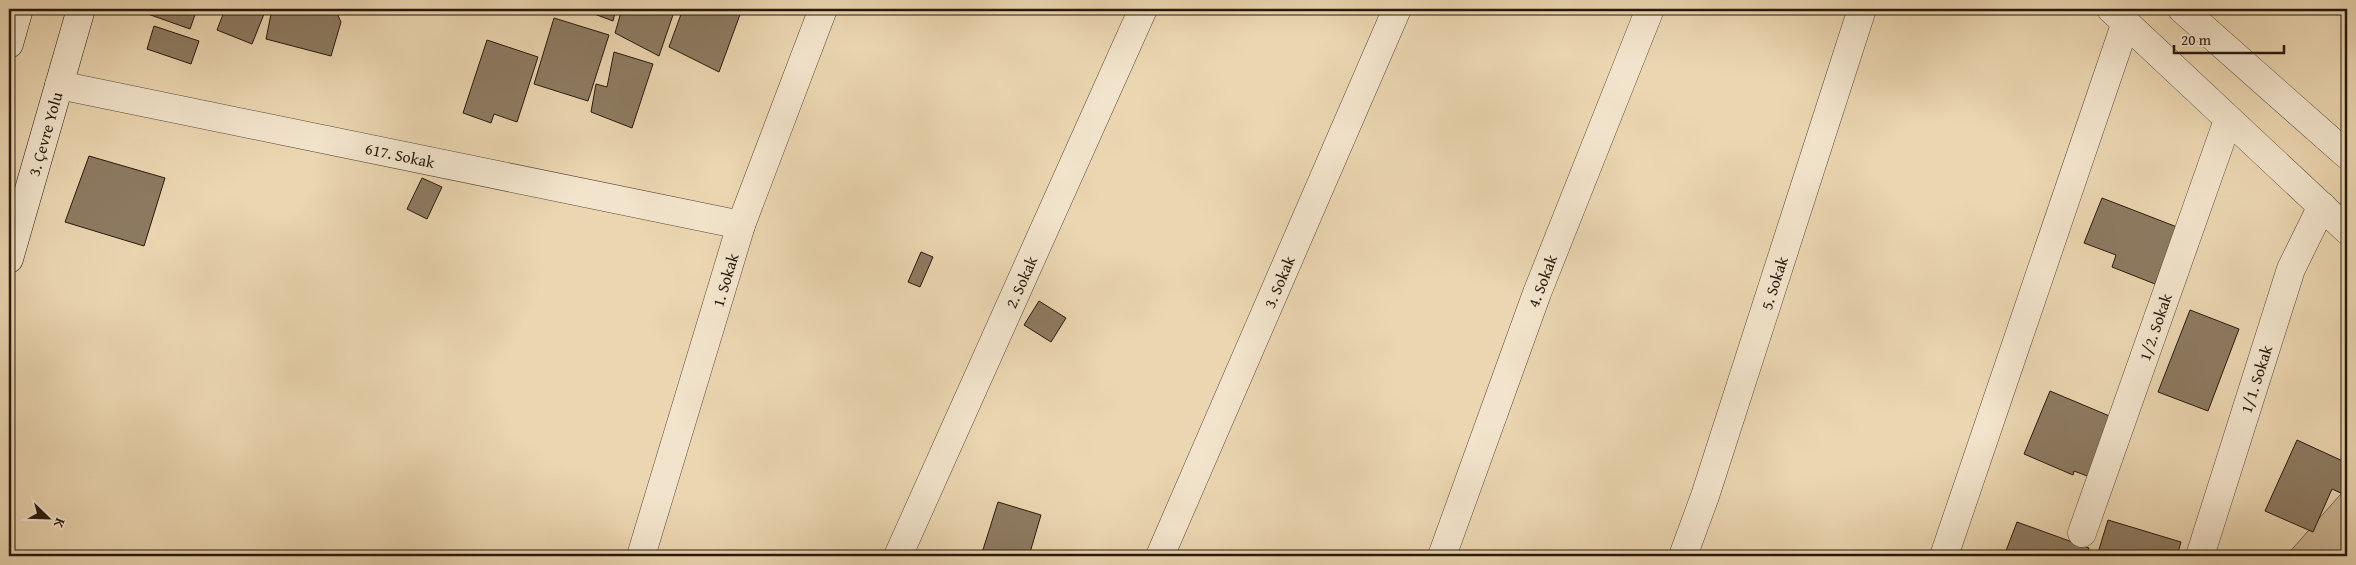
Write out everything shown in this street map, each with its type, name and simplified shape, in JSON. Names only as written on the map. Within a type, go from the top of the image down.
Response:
[{"type":"street","points":[[9,44],[19,9]]},
{"type":"street","name":"3. Çevre Yolu","points":[[9,260],[81,9]]},
{"type":"street","name":"1. Sokak","points":[[641,556],[741,225],[823,9]]},
{"type":"street","name":"2. Sokak","points":[[898,556],[1143,9]]},
{"type":"street","name":"3. Sokak","points":[[1160,556],[1397,9]]},
{"type":"street","name":"4. Sokak","points":[[1442,556],[1537,293],[1650,9]]},
{"type":"street","name":"5. Sokak","points":[[1683,556],[1705,496],[1862,9]]},
{"type":"street","points":[[2182,9],[2347,155]]},
{"type":"street","points":[[1944,556],[2118,15],[2347,230]]},
{"type":"street","name":"617. Sokak","points":[[59,85],[741,225]]},
{"type":"street","name":"1/2. Sokak","points":[[2082,533],[2228,120]]},
{"type":"street","name":"1/1. Sokak","points":[[2200,556],[2291,269],[2322,206]]},
{"type":"shaded area","points":[[2347,487],[2347,556],[2286,556]]},
{"type":"building","points":[[146,9],[197,9],[190,29],[145,13]]},
{"type":"building","points":[[225,9],[266,9],[252,44],[217,30]]},
{"type":"building","points":[[272,9],[335,9],[341,22],[331,56],[266,39]]},
{"type":"building","points":[[581,9],[616,9],[613,21]]},
{"type":"building","points":[[622,9],[675,9],[659,56],[615,33]]},
{"type":"building","points":[[683,9],[742,9],[719,72],[669,47]]},
{"type":"building","points":[[554,18],[609,35],[588,101],[534,84]]},
{"type":"building","points":[[154,26],[199,41],[191,64],[147,49]]},
{"type":"building","points":[[487,40],[538,57],[517,122],[494,114],[491,123],[463,113]]},
{"type":"building","points":[[614,52],[653,64],[632,128],[591,112],[596,84],[607,87]]},
{"type":"building","points":[[89,156],[165,178],[144,246],[65,222]]},
{"type":"building","points":[[422,178],[442,187],[427,219],[407,209]]},
{"type":"building","points":[[2102,198],[2177,227],[2155,284],[2112,267],[2116,255],[2084,243]]},
{"type":"building","points":[[921,252],[933,257],[920,287],[908,282]]},
{"type":"building","points":[[1039,301],[1066,318],[1051,342],[1024,325]]},
{"type":"building","points":[[2190,310],[2239,329],[2208,411],[2158,392]]},
{"type":"building","points":[[2050,391],[2119,420],[2095,479],[2074,471],[2073,475],[2024,454]]},
{"type":"building","points":[[2297,440],[2347,463],[2347,484],[2343,494],[2332,489],[2313,532],[2265,511]]},
{"type":"building","points":[[2347,441],[2347,460],[2341,458]]},
{"type":"building","points":[[998,502],[1041,515],[1029,556],[981,556]]},
{"type":"building","points":[[2108,520],[2181,542],[2177,556],[2097,556]]},
{"type":"building","points":[[2017,522],[2089,548],[2086,556],[2004,556]]}]
